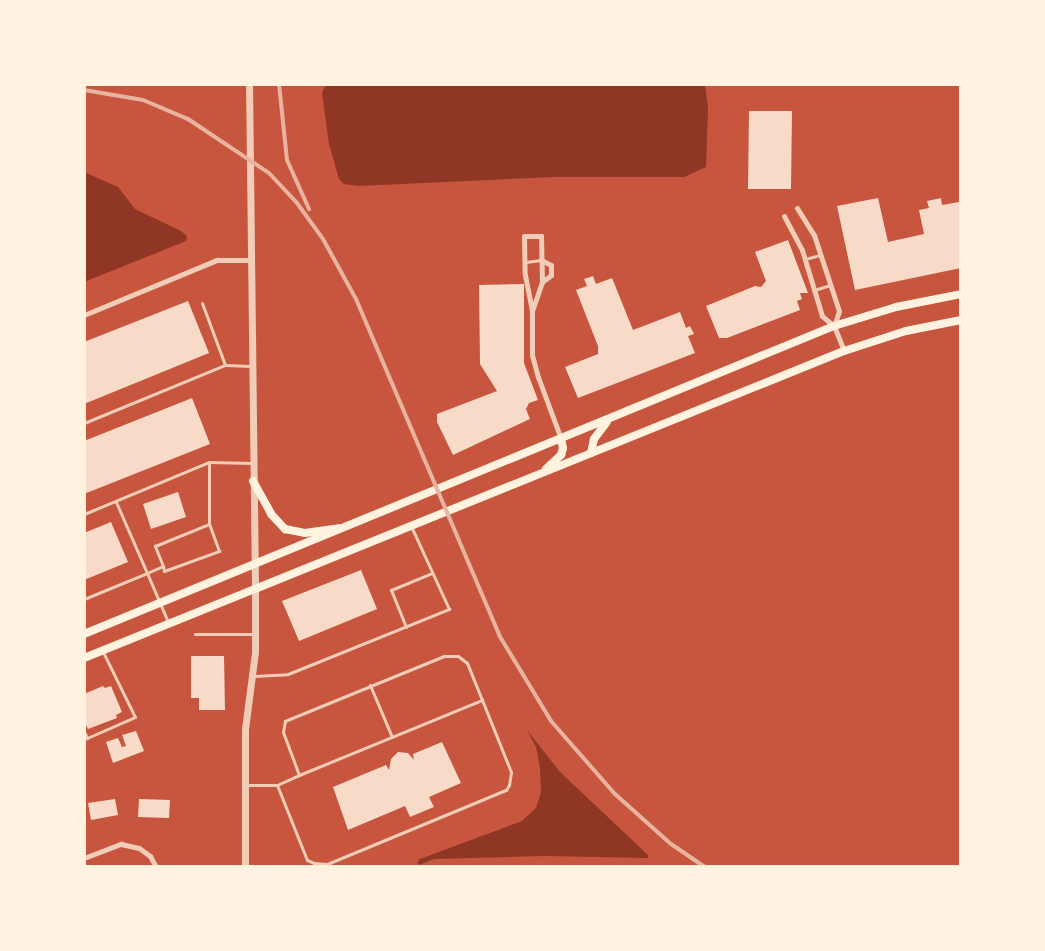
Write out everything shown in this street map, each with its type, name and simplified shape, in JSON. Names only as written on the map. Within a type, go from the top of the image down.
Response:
[{"type":"main road","points":[[84,634],[834,326],[896,307],[961,294]]},
{"type":"main road","points":[[84,658],[844,351],[906,331],[961,320]]},
{"type":"main road","points":[[591,453],[599,429],[612,417]]},
{"type":"main road","points":[[544,472],[561,455],[563,448],[561,439]]},
{"type":"main road","points":[[253,481],[271,514],[285,529],[305,533],[354,525]]},
{"type":"street","points":[[245,867],[245,729],[255,634],[249,84]]},
{"type":"street","points":[[797,208],[814,235],[839,311],[834,326]]},
{"type":"street","points":[[784,216],[805,260],[822,316],[834,326],[844,351]]},
{"type":"street","points":[[532,311],[542,282],[541,236],[524,236],[525,275],[532,311],[532,355],[561,439]]},
{"type":"street","points":[[84,315],[217,260],[251,260]]},
{"type":"street","points":[[541,260],[551,266],[551,275],[542,282]]},
{"type":"street","points":[[84,858],[121,844],[139,848],[150,856],[156,867]]},
{"type":"lane","points":[[805,260],[820,255]]},
{"type":"lane","points":[[526,262],[541,260]]},
{"type":"lane","points":[[814,290],[830,285]]},
{"type":"lane","points":[[202,303],[225,365]]},
{"type":"lane","points":[[84,423],[225,365],[252,366]]},
{"type":"lane","points":[[209,462],[209,524],[219,551],[164,571],[155,546],[209,524]]},
{"type":"lane","points":[[84,514],[209,462],[252,463]]},
{"type":"lane","points":[[116,502],[168,624]]},
{"type":"lane","points":[[252,676],[288,674],[449,609],[411,525]]},
{"type":"lane","points":[[84,599],[163,566]]},
{"type":"lane","points":[[406,628],[391,590],[432,573]]},
{"type":"lane","points":[[195,634],[255,634]]},
{"type":"lane","points":[[84,731],[87,738],[135,717],[102,651]]},
{"type":"lane","points":[[277,784],[307,860],[320,865],[506,790],[511,772],[467,663],[458,656],[450,655],[370,685],[285,721],[283,732],[299,775]]},
{"type":"lane","points":[[370,685],[392,737]]},
{"type":"lane","points":[[245,785],[277,784],[482,700]]},
{"type":"shaded area","points":[[326,84],[705,84],[708,108],[706,167],[684,177],[554,177],[358,186],[344,184],[339,179],[329,144],[322,93]]},
{"type":"shaded area","points":[[84,172],[118,187],[135,209],[181,231],[187,236],[186,241],[84,282]]},
{"type":"shaded area","points":[[527,730],[560,772],[648,855],[648,858],[544,856],[434,859],[419,865],[417,863],[420,859],[522,821],[536,808],[541,792],[540,768],[536,747]]},
{"type":"building","points":[[749,111],[792,111],[791,189],[748,189]]},
{"type":"building","points":[[878,198],[888,242],[924,234],[919,210],[929,208],[927,201],[941,198],[942,205],[959,202],[961,268],[855,290],[837,206]]},
{"type":"building","points":[[788,240],[808,293],[800,293],[802,299],[797,301],[800,310],[727,338],[719,338],[706,306],[755,286],[761,287],[766,281],[755,252]]},
{"type":"building","points":[[593,276],[596,284],[612,278],[633,330],[680,312],[686,328],[690,326],[694,334],[688,336],[695,353],[578,398],[565,367],[598,354],[598,346],[576,290],[587,286],[584,279]]},
{"type":"building","points":[[524,284],[524,363],[538,400],[529,403],[526,409],[530,419],[453,455],[437,422],[437,414],[497,391],[480,364],[479,285]]},
{"type":"building","points":[[188,301],[209,353],[84,404],[84,342]]},
{"type":"building","points":[[192,398],[210,444],[84,494],[84,441]]},
{"type":"building","points":[[178,492],[186,517],[151,529],[143,504]]},
{"type":"building","points":[[111,522],[128,562],[84,580],[84,533]]},
{"type":"building","points":[[361,570],[377,609],[299,641],[282,601]]},
{"type":"building","points":[[191,656],[224,656],[225,710],[199,710],[199,698],[191,698]]},
{"type":"building","points":[[103,686],[105,688],[111,686],[122,712],[116,715],[117,718],[88,729],[84,721],[84,694]]},
{"type":"building","points":[[136,731],[144,751],[113,763],[106,742],[118,738],[122,747],[126,746],[122,735]]},
{"type":"building","points":[[442,742],[461,783],[429,797],[434,807],[410,817],[405,806],[348,830],[333,787],[386,765],[389,770],[391,759],[398,752],[408,753],[414,760],[413,754]]},
{"type":"building","points":[[115,799],[118,815],[91,820],[88,803]]},
{"type":"building","points":[[139,799],[170,800],[169,818],[138,817]]},
{"type":"railway","points":[[279,84],[287,160],[309,209]]},
{"type":"railway","points":[[84,90],[143,100],[188,119],[269,173],[297,203],[323,239],[356,299],[499,635],[551,721],[615,794],[671,844],[705,867]]}]
